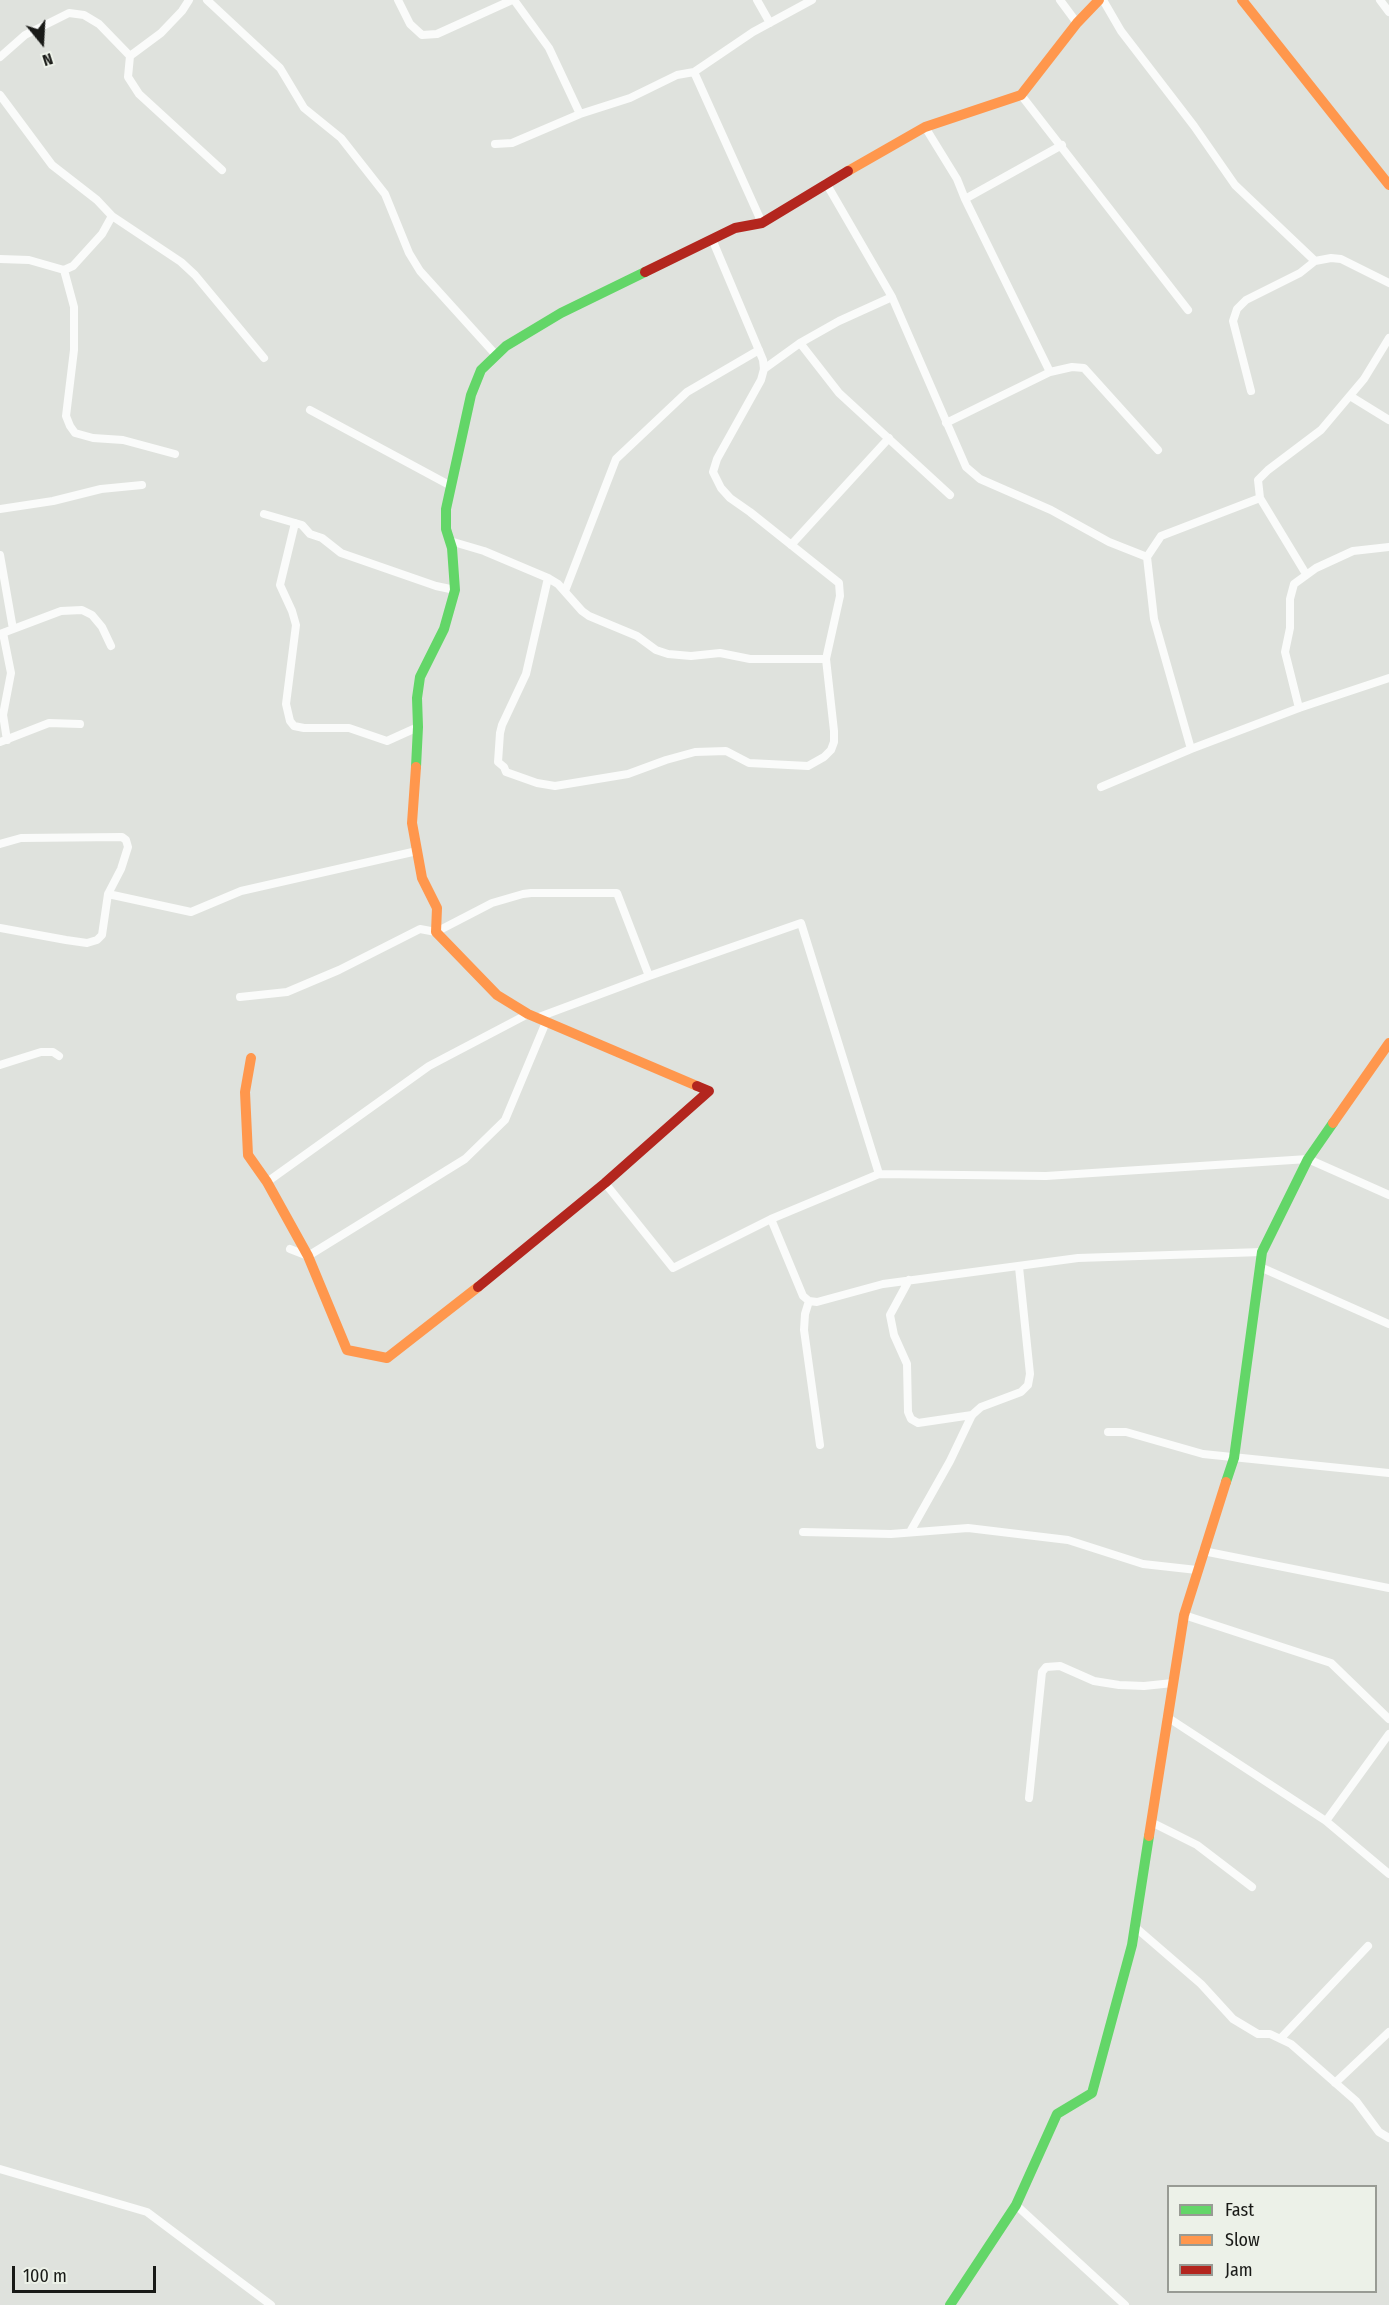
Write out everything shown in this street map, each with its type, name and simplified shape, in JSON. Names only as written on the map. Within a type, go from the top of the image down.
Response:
[{"type":"street","points":[[189,0],[161,33],[130,56],[128,77],[139,93],[222,170]]},
{"type":"street","points":[[207,0],[280,68],[304,108],[341,138],[384,194],[409,253],[420,271],[496,355]]},
{"type":"street","points":[[398,0],[410,24],[422,35],[437,34],[513,0],[549,48],[580,114]]},
{"type":"street","points":[[757,0],[770,23]]},
{"type":"street","points":[[495,144],[512,143],[580,114],[630,98],[677,75],[694,72],[770,23],[812,0]]},
{"type":"street","points":[[1060,0],[1077,23]]},
{"type":"street","points":[[436,932],[437,908],[422,878],[411,823],[418,728],[417,698],[420,677],[444,629],[455,590],[450,542],[446,529],[446,509],[471,395],[481,370],[506,346],[561,313],[712,239],[735,228],[762,223],[826,183],[925,127],[1021,95],[1077,23],[1101,0],[1121,31],[1194,126],[1235,185],[1315,261]]},
{"type":"street","points":[[1242,0],[1389,185]]},
{"type":"street","points":[[1380,0],[1389,12]]},
{"type":"street","points":[[0,57],[25,35],[69,13],[84,15],[99,24],[130,56]]},
{"type":"street","points":[[694,72],[762,223]]},
{"type":"street","points":[[1021,95],[1188,310]]},
{"type":"street","points":[[1,102],[52,165],[97,200],[112,216],[181,262],[195,275],[264,358]]},
{"type":"street","points":[[925,127],[957,179],[1050,372]]},
{"type":"street","points":[[965,199],[1062,145]]},
{"type":"street","points":[[826,183],[892,297],[966,467],[981,479],[1051,510],[1108,542],[1147,557]]},
{"type":"street","points":[[0,260],[29,260],[64,270],[73,266],[102,234],[112,216]]},
{"type":"street","points":[[712,239],[759,350],[764,369]]},
{"type":"street","points":[[1251,391],[1233,321],[1237,309],[1246,300],[1300,273],[1315,261],[1331,258],[1341,260],[1389,283]]},
{"type":"street","points":[[64,270],[74,308],[74,350],[66,416],[70,426],[75,433],[93,438],[123,440],[175,454]]},
{"type":"street","points":[[548,578],[526,674],[502,724],[500,748],[497,755],[498,762],[506,772],[537,783],[555,786],[628,774],[695,752],[726,751],[749,763],[808,766],[824,757],[834,742],[826,659],[840,596],[839,583],[730,498],[721,488],[713,472],[717,459],[764,369],[800,343],[838,321],[892,297]]},
{"type":"street","points":[[1306,574],[1260,498],[1258,480],[1321,430],[1364,379],[1389,338]]},
{"type":"street","points":[[800,343],[839,393],[950,495]]},
{"type":"street","points":[[565,591],[616,459],[687,392],[759,350]]},
{"type":"street","points":[[946,423],[1050,372],[1072,367],[1084,368],[1158,450]]},
{"type":"street","points":[[1350,396],[1389,420]]},
{"type":"street","points":[[310,410],[451,486]]},
{"type":"street","points":[[791,545],[889,438]]},
{"type":"street","points":[[0,509],[53,501],[100,489],[142,486]]},
{"type":"street","points":[[1191,749],[1154,619],[1147,557],[1161,536],[1260,498]]},
{"type":"street","points":[[264,514],[302,525],[310,534],[322,538],[341,553],[436,586],[455,590]]},
{"type":"street","points":[[296,523],[280,585],[296,625],[286,704],[290,721],[294,726],[304,728],[349,728],[387,741],[418,728]]},
{"type":"street","points":[[450,542],[484,551],[548,578],[565,591],[589,616],[637,636],[656,650],[668,654],[691,656],[720,653],[759,659],[826,659]]},
{"type":"street","points":[[1299,708],[1285,652],[1290,628],[1290,599],[1294,584],[1306,574],[1353,551],[1389,547]]},
{"type":"street","points":[[0,555],[14,629]]},
{"type":"street","points":[[80,724],[49,723],[4,741],[3,715],[11,674],[1,634],[61,611],[82,610],[92,615],[102,627],[111,646]]},
{"type":"street","points":[[1101,787],[1191,749],[1299,708],[1389,678]]},
{"type":"street","points":[[0,844],[21,838],[122,837],[126,840],[128,848],[122,869],[108,894],[102,935],[97,940],[87,943],[0,928]]},
{"type":"street","points":[[108,894],[191,912],[241,891],[417,851]]},
{"type":"street","points":[[436,932],[492,903],[523,894],[617,893],[649,976]]},
{"type":"street","points":[[267,1182],[429,1066],[538,1018],[801,923],[879,1174]]},
{"type":"street","points":[[240,997],[287,992],[339,970],[420,929],[436,932],[497,995],[538,1018],[709,1090],[605,1183],[470,1294],[387,1358],[346,1350],[308,1256],[267,1182],[248,1155],[245,1092],[251,1058]]},
{"type":"street","points":[[308,1256],[465,1159],[505,1120],[538,1018]]},
{"type":"street","points":[[950,2305],[1016,2205],[1057,2114],[1092,2093],[1132,1945],[1184,1615],[1234,1458],[1262,1252],[1308,1159],[1389,1043]]},
{"type":"street","points":[[0,1065],[41,1052],[53,1052],[59,1056]]},
{"type":"street","points":[[605,1183],[673,1268],[771,1219],[879,1174],[1046,1176],[1308,1159],[1389,1195]]},
{"type":"street","points":[[771,1219],[803,1296],[809,1301],[817,1302],[883,1284],[1078,1258],[1262,1252]]},
{"type":"street","points":[[290,1250],[308,1256]]},
{"type":"street","points":[[910,1532],[950,1461],[972,1415],[981,1407],[1021,1392],[1028,1385],[1030,1374],[1019,1267]]},
{"type":"street","points":[[1260,1267],[1389,1324]]},
{"type":"street","points":[[909,1280],[892,1307],[890,1315],[894,1335],[907,1364],[910,1419],[918,1423],[972,1415]]},
{"type":"street","points":[[809,1301],[804,1330],[819,1445]]},
{"type":"street","points":[[1108,1432],[1126,1432],[1203,1454],[1389,1473]]},
{"type":"street","points":[[803,1532],[849,1534],[968,1528],[1041,1535],[1068,1539],[1143,1564],[1197,1570]]},
{"type":"street","points":[[1203,1551],[1389,1588]]},
{"type":"street","points":[[1184,1615],[1330,1663],[1389,1719]]},
{"type":"street","points":[[1029,1798],[1042,1672],[1046,1667],[1060,1666],[1095,1681],[1119,1685],[1144,1686],[1173,1683]]},
{"type":"street","points":[[1167,1717],[1326,1821],[1389,1874]]},
{"type":"street","points":[[1326,1821],[1389,1734]]},
{"type":"street","points":[[1151,1822],[1197,1845],[1252,1887]]},
{"type":"street","points":[[1135,1927],[1201,1984],[1233,2019],[1258,2034],[1270,2034],[1281,2038],[1356,2101],[1379,2132],[1389,2138]]},
{"type":"street","points":[[1281,2038],[1368,1946]]},
{"type":"street","points":[[1335,2083],[1389,2032]]},
{"type":"street","points":[[0,2169],[147,2212],[271,2305]]},
{"type":"street","points":[[1016,2205],[1125,2305]]},
{"type":"traffic: fast","points":[[416,767],[417,698],[420,677],[444,629],[455,590],[452,548],[446,529],[446,509],[471,395],[481,370],[506,346],[561,313],[645,272]]},
{"type":"traffic: fast","points":[[1226,1482],[1234,1458],[1262,1252],[1308,1159],[1333,1123]]},
{"type":"traffic: fast","points":[[950,2305],[1016,2205],[1057,2114],[1092,2093],[1132,1945],[1149,1836]]},
{"type":"traffic: slow","points":[[848,171],[925,127],[1021,95],[1077,23],[1099,0]]},
{"type":"traffic: slow","points":[[1242,0],[1389,185]]},
{"type":"traffic: slow","points":[[416,767],[412,823],[422,878],[437,908],[436,932],[497,995],[528,1014],[697,1086]]},
{"type":"traffic: slow","points":[[1333,1123],[1389,1043]]},
{"type":"traffic: slow","points":[[251,1058],[245,1092],[248,1155],[267,1182],[308,1256],[347,1350],[387,1358],[478,1287]]},
{"type":"traffic: slow","points":[[1149,1836],[1184,1615],[1226,1482]]},
{"type":"traffic: jam","points":[[645,272],[735,228],[762,223],[848,171]]},
{"type":"traffic: jam","points":[[478,1287],[605,1183],[709,1091],[697,1086]]}]
